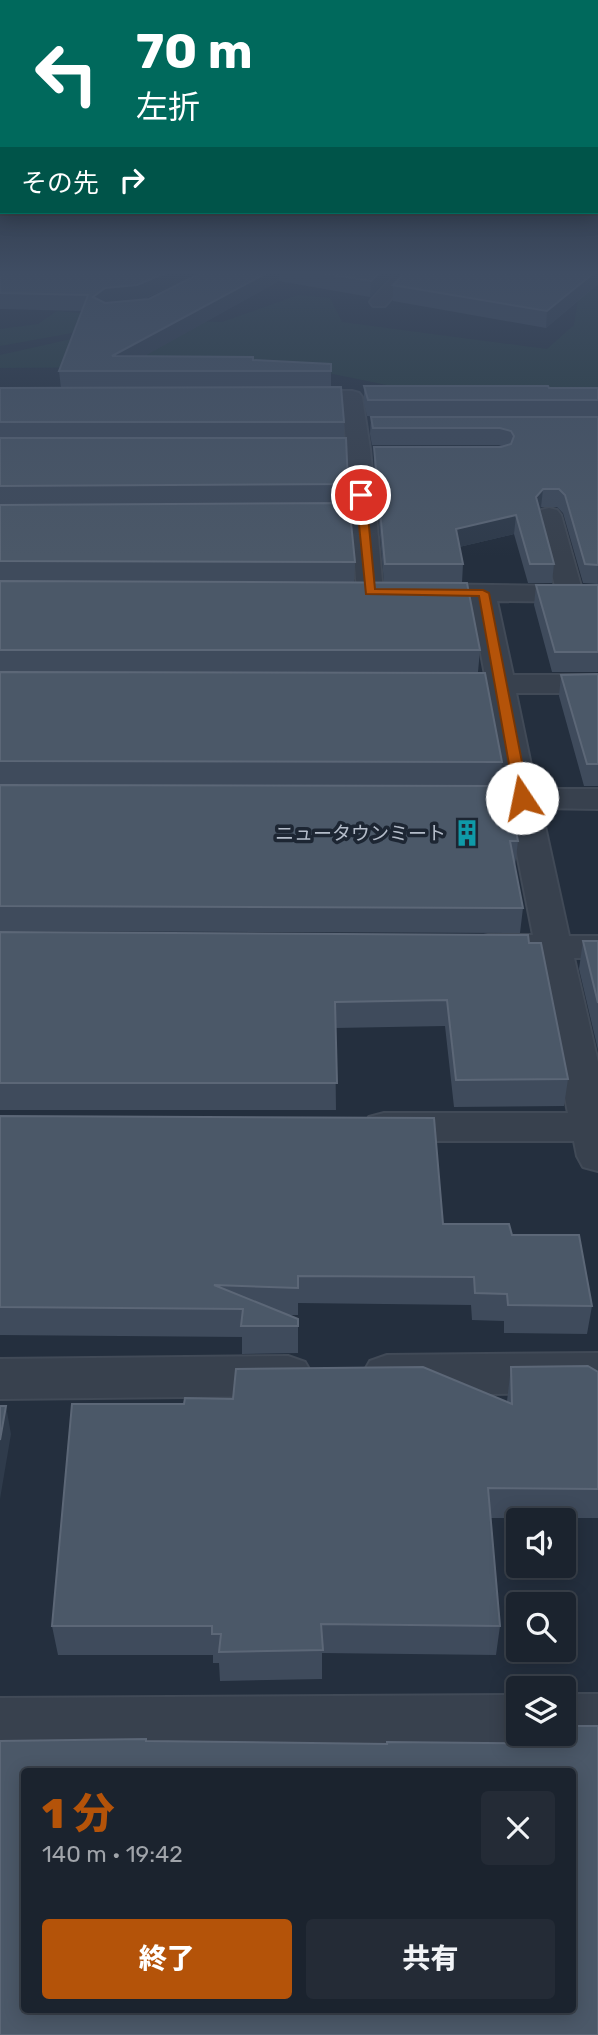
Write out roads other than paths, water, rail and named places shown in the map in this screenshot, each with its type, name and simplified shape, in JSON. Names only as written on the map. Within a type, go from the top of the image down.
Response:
[{"type":"street","points":[[270,397],[352,397],[364,425],[359,452],[370,592]]},
{"type":"street","points":[[332,449],[387,455]]},
{"type":"street","points":[[334,514],[362,514]]},
{"type":"street","points":[[549,514],[570,593]]},
{"type":"street","points":[[342,592],[598,594]]},
{"type":"street","points":[[344,1127],[596,1137],[522,798],[483,593]]},
{"type":"street","points":[[402,684],[598,684]]},
{"type":"street","points":[[426,798],[598,799]]},
{"type":"street","points":[[458,946],[598,947]]},
{"type":"street","points":[[0,1379],[598,1373]]},
{"type":"street","points":[[576,1723],[598,1723]]},
{"type":"street","points":[[0,1727],[506,1724]]},
{"type":"place","name":"ニュータウンミート","points":[[467,833]]}]
